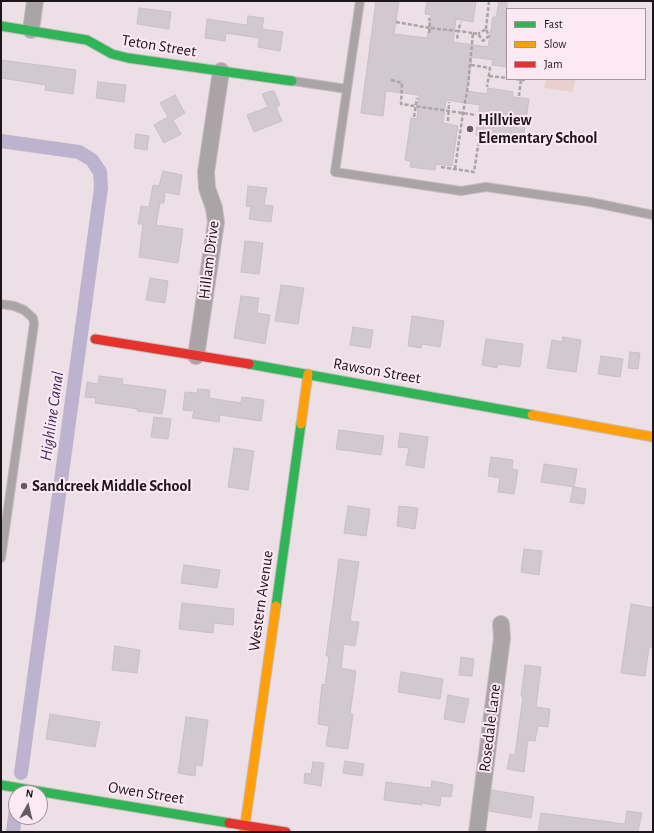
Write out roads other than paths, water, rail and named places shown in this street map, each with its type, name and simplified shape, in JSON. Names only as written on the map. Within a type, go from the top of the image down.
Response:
[{"type":"street","points":[[31,30],[35,1]]},
{"type":"street","name":"Teton Street","points":[[1,26],[87,40],[112,54],[128,58],[292,80]]},
{"type":"street","name":"Hillam Drive","points":[[196,356],[216,222],[214,208],[207,188],[206,172],[221,71]]},
{"type":"street","name":"Rawson Street","points":[[95,339],[308,374],[653,437]]},
{"type":"street","name":"Western Avenue","points":[[245,828],[308,374]]},
{"type":"street","name":"Rosedale Lane","points":[[477,832],[502,638],[501,624]]},
{"type":"street","name":"Owen Street","points":[[1,785],[245,828],[286,832]]},
{"type":"lane","points":[[360,1],[335,172],[461,191],[486,187],[590,202],[653,215]]},
{"type":"lane","points":[[292,80],[347,89]]},
{"type":"lane","points":[[1,304],[14,306],[24,310],[33,318],[34,324],[1,558]]},
{"type":"waterway","name":"Highline Canal","points":[[1,141],[79,152],[92,160],[100,172],[101,188],[21,773]]},
{"type":"waterway","name":"Highline Canal","points":[[13,832],[14,825]]},
{"type":"place","name":"Hillview Elementary School","points":[[470,129]]},
{"type":"place","name":"Sandcreek Middle School","points":[[24,486]]}]
